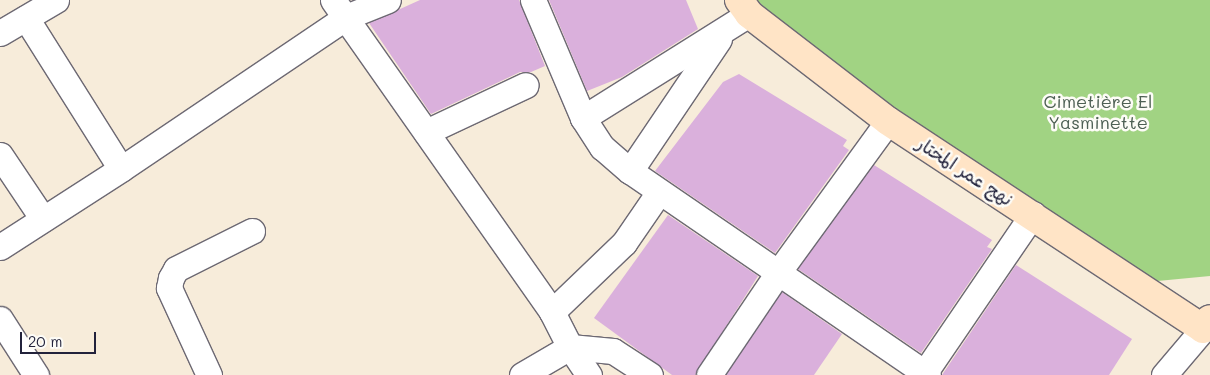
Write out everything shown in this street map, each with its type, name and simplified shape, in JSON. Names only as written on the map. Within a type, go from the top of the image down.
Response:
[{"type":"street","points":[[0,33],[56,0]]},
{"type":"street","points":[[0,246],[121,169],[339,8],[388,0]]},
{"type":"street","points":[[533,0],[583,118],[602,147],[659,192],[925,374],[1033,214]]},
{"type":"street","points":[[630,171],[724,33],[744,7]]},
{"type":"street","name":"نهج عمر المختار","points":[[744,7],[888,122],[1206,324]]},
{"type":"street","points":[[339,8],[552,312],[570,347],[590,375]]},
{"type":"street","points":[[26,18],[121,169]]},
{"type":"street","points":[[583,118],[724,33]]},
{"type":"street","points":[[426,132],[526,85]]},
{"type":"street","points":[[709,375],[777,274],[888,122]]},
{"type":"street","points":[[0,155],[43,219]]},
{"type":"street","points":[[552,312],[624,243],[659,192]]},
{"type":"street","points":[[209,375],[169,288],[171,278],[176,269],[252,231]]},
{"type":"street","points":[[0,319],[36,375]]},
{"type":"street","points":[[1164,375],[1206,324]]},
{"type":"street","points":[[522,375],[570,347],[613,352],[650,375]]},
{"type":"green space","name":"Cimetière El Yasminette","points":[[757,0],[1210,0],[1210,276],[1147,282],[796,39]]},
{"type":"building","points":[[420,0],[519,0],[545,66],[531,72],[520,72],[431,114],[369,23]]},
{"type":"building","points":[[549,0],[686,0],[698,29],[622,77],[587,91]]},
{"type":"building","points":[[739,74],[847,140],[843,146],[849,150],[775,253],[655,171],[723,82]]},
{"type":"building","points":[[874,165],[992,240],[987,247],[992,249],[921,353],[798,269]]},
{"type":"building","points":[[668,215],[758,276],[695,375],[672,375],[594,318]]},
{"type":"building","points":[[1016,265],[1132,339],[1109,375],[942,375]]},
{"type":"building","points":[[782,292],[842,334],[814,375],[726,375]]}]
